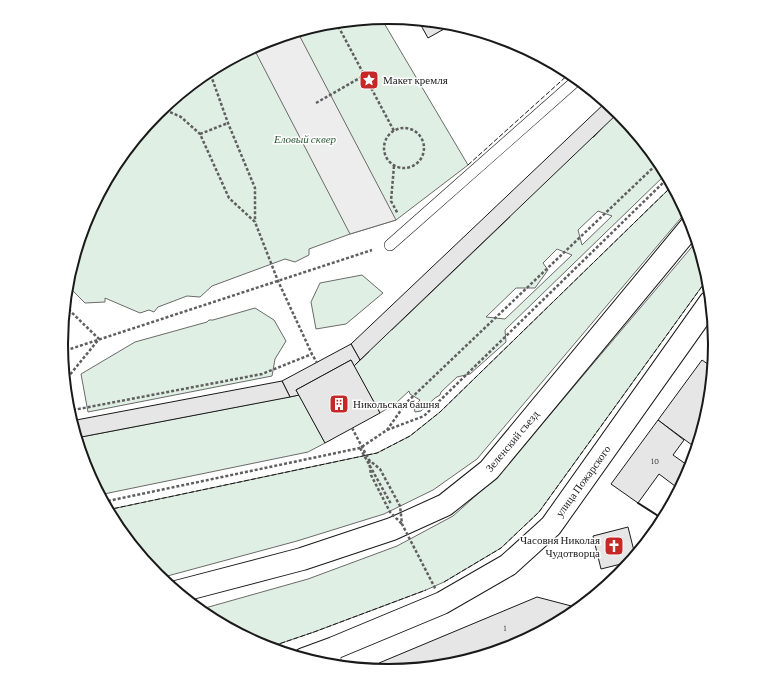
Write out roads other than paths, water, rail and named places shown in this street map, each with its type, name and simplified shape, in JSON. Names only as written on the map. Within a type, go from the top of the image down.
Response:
[{"type":"main road","name":"Зеленский съезд","points":[[183,590],[302,559],[392,529],[444,505],[489,470],[687,231]]},
{"type":"main road","name":"улица Пожарского","points":[[324,658],[335,657],[442,603],[508,565],[551,526],[706,308]]},
{"type":"lane","points":[[390,244],[573,84]]},
{"type":"place","name":"Макет кремля","points":[[369,80]]},
{"type":"place","name":"Никольская башня","points":[[339,404]]},
{"type":"place","name":"Часовня Николая Чудотворца","points":[[614,546]]},
{"type":"park label","name":"Еловый сквер","points":[[305,139]]}]
